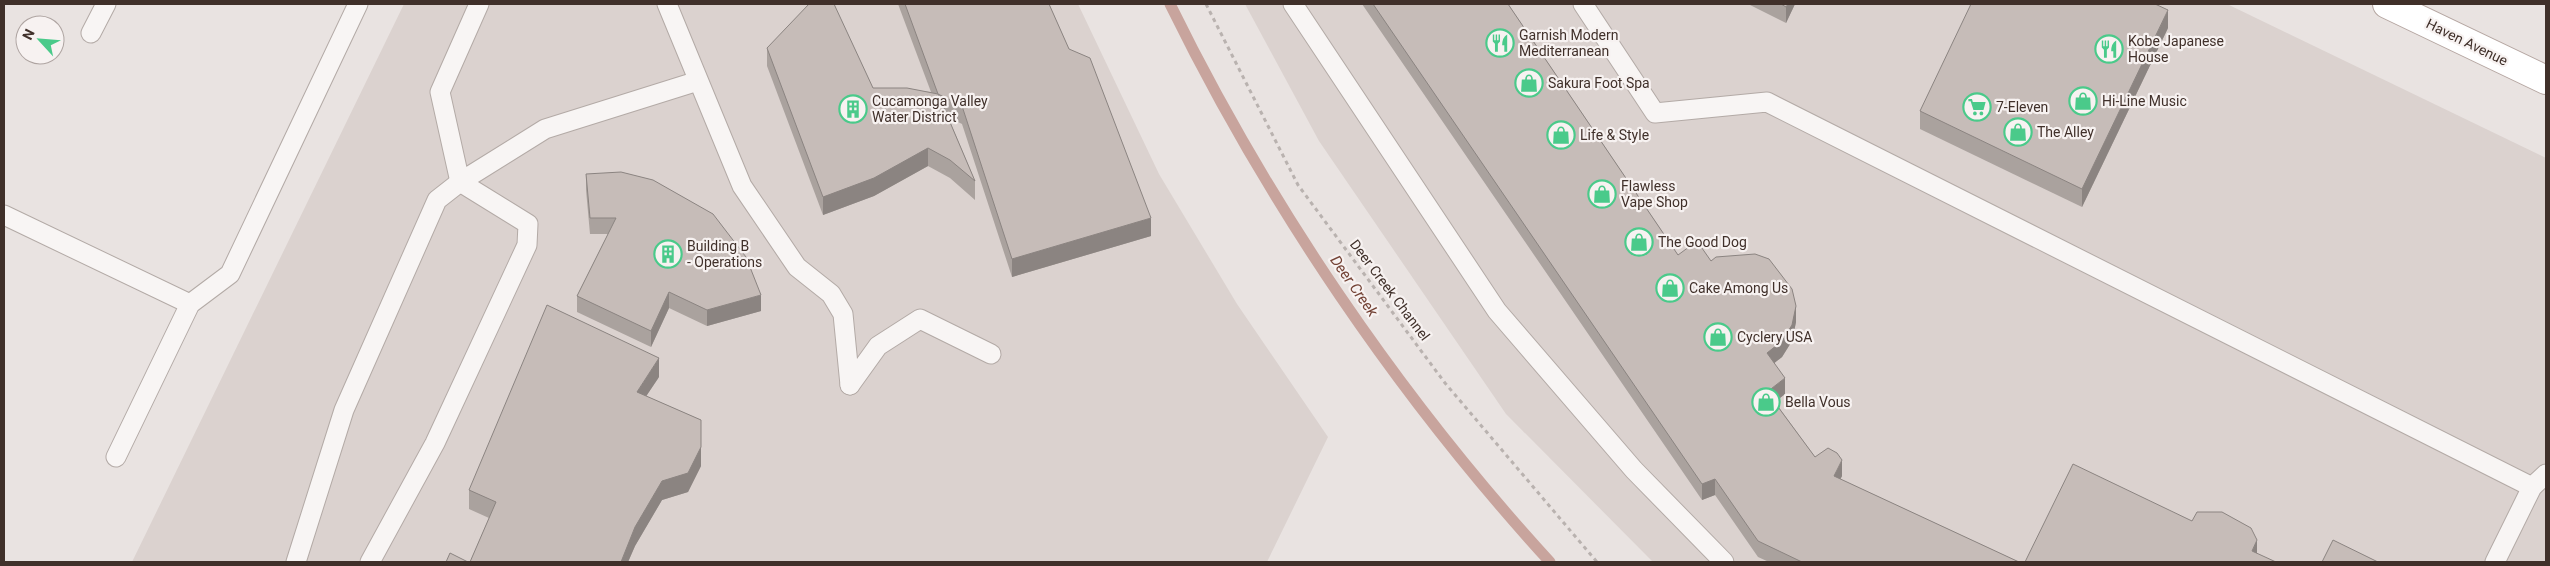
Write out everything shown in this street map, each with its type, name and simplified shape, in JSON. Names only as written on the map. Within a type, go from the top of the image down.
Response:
[{"type":"main road","name":"Haven Avenue","points":[[2387,4],[2546,80]]},
{"type":"lane","points":[[91,33],[106,4]]},
{"type":"lane","points":[[116,457],[190,304],[230,274],[358,4]]},
{"type":"lane","points":[[370,562],[434,443],[527,246],[528,224],[460,182],[440,92],[479,4]]},
{"type":"lane","points":[[667,4],[742,186],[797,267],[831,294],[843,314],[850,385],[878,346],[920,319],[991,354]]},
{"type":"lane","points":[[1293,4],[1497,311],[1634,470],[1724,562]]},
{"type":"lane","points":[[1583,4],[1655,113],[1767,102],[2539,480],[2495,562]]},
{"type":"lane","points":[[296,562],[315,495],[344,410],[437,200],[460,182],[545,129],[698,81]]},
{"type":"lane","points":[[4,215],[190,304]]},
{"type":"path","name":"Deer Creek Channel","points":[[1206,4],[1298,184],[1445,383],[1597,562]]},
{"type":"shaded area","name":"Cucamonga Valley Water District","points":[[404,4],[1078,4],[1159,174],[1237,304],[1328,437],[1267,562],[132,562]]},
{"type":"shaded area","points":[[1245,4],[2227,4],[2546,158],[2546,562],[1653,562],[1506,414],[1319,141]]},
{"type":"building","name":"Cucamonga Valley Water District","points":[[809,4],[834,4],[873,88],[907,88],[938,94],[975,181],[950,160],[928,148],[874,178],[823,197],[767,48]]},
{"type":"building","points":[[905,4],[1049,4],[1069,49],[1090,58],[1151,218],[1012,259],[962,106],[938,94]]},
{"type":"building","points":[[1373,4],[1508,4],[1678,255],[1697,241],[1711,261],[1716,257],[1755,254],[1769,259],[1792,289],[1796,306],[1792,325],[1782,341],[1767,353],[1785,378],[1767,392],[1815,457],[1828,448],[1837,453],[1842,460],[1834,476],[2019,562],[1802,562],[1758,541],[1715,479],[1702,484]]},
{"type":"building","points":[[1971,4],[2155,4],[2168,10],[2082,189],[1920,111]]},
{"type":"building","name":"Building B - Operations","points":[[621,172],[653,180],[713,214],[746,257],[761,295],[707,310],[669,292],[651,331],[577,296],[616,218],[590,218],[586,174]]},
{"type":"building","points":[[547,305],[659,358],[637,392],[701,420],[701,447],[688,473],[662,481],[635,527],[621,562],[470,562],[496,502],[469,490]]},
{"type":"building","points":[[2073,464],[2192,521],[2197,512],[2222,512],[2251,528],[2257,540],[2252,551],[2276,562],[2025,562]]},
{"type":"building","points":[[2333,540],[2378,562],[2322,562]]},
{"type":"building","points":[[450,553],[468,562],[446,562]]},
{"type":"waterway","name":"Deer Creek","points":[[1170,4],[1208,79],[1249,152],[1293,225],[1340,296],[1389,366],[1441,433],[1494,499],[1550,562]]},
{"type":"place","name":"Garnish Modern Mediterranean","points":[[1500,43]]},
{"type":"place","name":"Kobe Japanese House","points":[[2109,49]]},
{"type":"place","name":"Sakura Foot Spa","points":[[1529,83]]},
{"type":"place","name":"Hi-Line Music","points":[[2083,101]]},
{"type":"place","name":"7-Eleven","points":[[1977,107]]},
{"type":"place","name":"Cucamonga Valley Water District","points":[[853,109]]},
{"type":"place","name":"The Alley","points":[[2018,132]]},
{"type":"place","name":"Life & Style","points":[[1561,135]]},
{"type":"place","name":"Flawless Vape Shop","points":[[1602,194]]},
{"type":"place","name":"The Good Dog","points":[[1639,242]]},
{"type":"place","name":"Building B - Operations","points":[[668,254]]},
{"type":"place","name":"Cake Among Us","points":[[1670,288]]},
{"type":"place","name":"Cyclery USA","points":[[1718,337]]},
{"type":"place","name":"Bella Vous","points":[[1766,402]]}]
